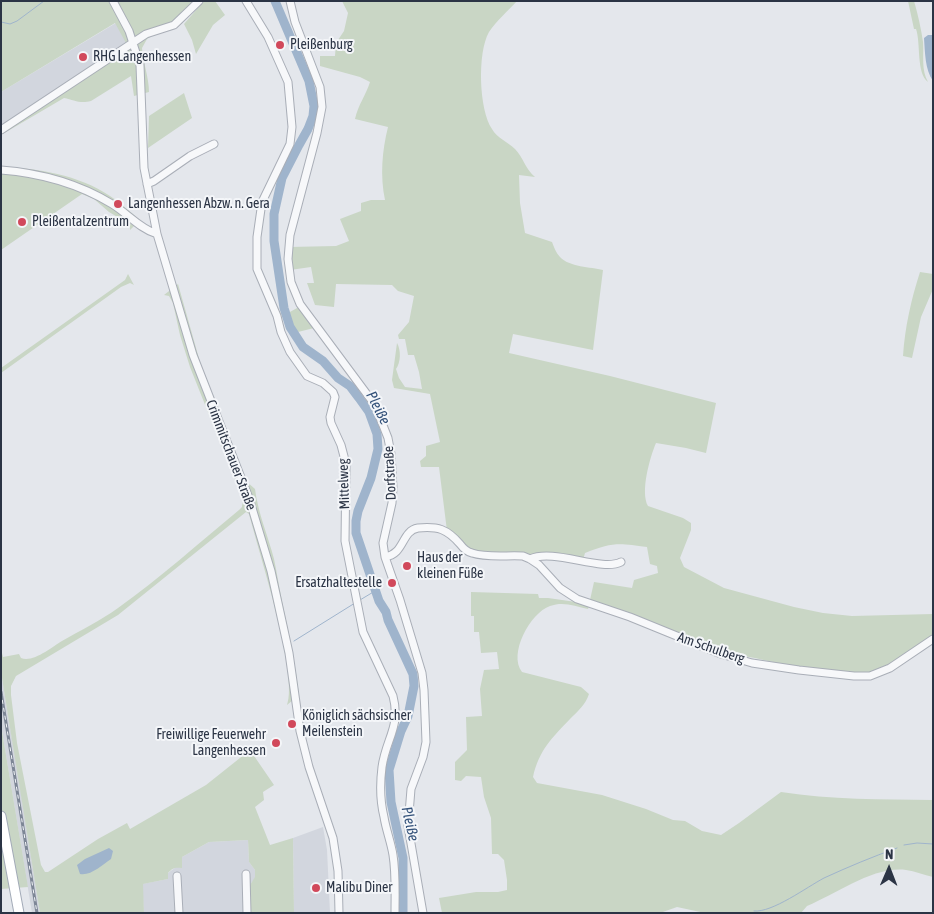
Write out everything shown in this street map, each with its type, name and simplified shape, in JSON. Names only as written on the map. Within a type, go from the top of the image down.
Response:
[{"type":"main road","points":[[1,816],[18,913]]},
{"type":"street","name":"Crimmitschauer Straße","points":[[113,1],[133,43],[141,77],[143,153],[157,234],[193,355],[251,506],[268,557],[289,653],[296,710],[305,753],[333,838],[338,870],[339,913]]},
{"type":"street","points":[[1,130],[146,34],[174,25],[199,1]]},
{"type":"street","name":"Mittelweg","points":[[246,1],[268,37],[288,82],[292,127],[290,144],[262,202],[257,237],[257,269],[290,352],[308,376],[323,383],[333,392],[335,397],[330,417],[346,464],[345,529],[363,632],[396,706],[395,722],[384,753],[381,787],[384,818],[393,854],[395,913]]},
{"type":"street","name":"Dorfstraße","points":[[290,1],[295,22],[322,97],[317,133],[289,241],[288,259],[291,282],[300,304],[370,396],[382,420],[391,454],[392,503],[383,543],[385,557],[423,678],[426,742],[423,757],[411,789],[408,826],[423,913]]},
{"type":"street","points":[[147,184],[190,156],[214,144]]},
{"type":"street","points":[[1,170],[55,180],[88,191],[115,206],[147,230],[157,234]]},
{"type":"street","points":[[385,557],[397,552],[411,531],[432,528],[449,532],[464,548],[472,553],[523,556],[530,559],[537,556],[560,557],[612,564],[622,562]]},
{"type":"street","name":"Am Schulberg","points":[[530,559],[539,565],[560,588],[577,599],[630,617],[721,654],[752,663],[854,676],[870,676],[890,668],[933,640]]},
{"type":"street","points":[[246,874],[247,913]]},
{"type":"street","points":[[177,876],[179,913]]},
{"type":"shaded area","points":[[116,23],[127,43],[1,131],[1,92]]},
{"type":"shaded area","points":[[1,672],[40,913],[32,913],[1,725]]},
{"type":"shaded area","points":[[323,827],[327,850],[330,913],[294,913],[293,838]]},
{"type":"shaded area","points":[[248,840],[249,862],[255,870],[256,877],[250,885],[250,913],[144,913],[142,884],[168,879],[168,873],[176,867],[182,857],[209,842]]},
{"type":"green space","points":[[1,1],[191,1],[191,7],[173,21],[151,28],[152,36],[147,39],[142,48],[149,92],[134,96],[131,76],[91,101],[80,102],[64,98],[1,135],[1,131],[60,93],[126,43],[115,23],[1,92]]},
{"type":"green space","points":[[204,1],[215,1],[225,15],[213,25],[196,54],[184,24]]},
{"type":"green space","points":[[342,1],[517,1],[492,28],[485,41],[481,67],[484,109],[492,129],[518,152],[529,171],[535,177],[519,175],[520,203],[525,233],[552,242],[559,255],[569,263],[603,270],[593,350],[513,334],[509,353],[716,403],[706,453],[656,443],[645,484],[648,506],[683,518],[691,523],[691,530],[680,558],[684,567],[724,588],[823,613],[852,616],[933,614],[933,635],[889,666],[870,672],[857,673],[810,669],[720,651],[590,600],[594,582],[632,588],[634,580],[658,573],[657,566],[650,564],[647,547],[622,544],[609,545],[585,553],[583,560],[472,553],[447,531],[439,467],[421,467],[420,461],[426,456],[426,446],[440,442],[430,394],[394,388],[392,380],[397,343],[400,356],[396,369],[399,378],[405,387],[422,389],[414,355],[408,355],[405,339],[399,339],[398,335],[409,322],[414,296],[398,291],[392,285],[336,284],[334,307],[315,305],[307,283],[314,283],[311,267],[290,270],[289,247],[336,246],[349,241],[340,219],[361,211],[361,203],[371,200],[385,200],[382,164],[388,127],[355,119],[370,82],[360,77],[320,66],[320,56],[335,56],[336,43],[344,31],[348,13]]},
{"type":"green space","points":[[908,1],[914,1],[918,16],[923,42],[924,67],[928,82],[924,78],[920,65],[916,29],[914,29]]},
{"type":"green space","points":[[184,93],[192,118],[148,148],[149,116]]},
{"type":"green space","name":"Pleißentalzentrum","points":[[1,167],[43,171],[85,183],[114,199],[140,220],[130,230],[130,227],[121,219],[109,212],[94,199],[82,194],[1,250]]},
{"type":"green space","points":[[920,272],[933,274],[933,289],[921,317],[912,358],[903,356],[904,345],[909,314]]},
{"type":"green space","points":[[128,274],[134,285],[130,283],[121,287],[1,373],[1,368],[125,280]]},
{"type":"green space","points":[[178,284],[200,362],[246,481],[255,489],[274,559],[292,648],[299,695],[287,705],[289,690],[283,641],[249,514],[246,512],[118,615],[16,676],[11,686],[11,695],[17,743],[41,865],[45,872],[48,872],[98,839],[127,823],[130,829],[206,785],[250,750],[274,785],[263,792],[264,800],[255,807],[270,845],[293,838],[294,913],[250,913],[250,885],[255,877],[255,870],[249,862],[248,840],[209,842],[182,857],[182,868],[171,870],[168,873],[168,879],[143,884],[144,913],[40,913],[1,672],[1,649],[3,657],[19,654],[21,658],[26,659],[42,654],[118,608],[149,585],[242,507],[243,500],[190,367],[173,303],[169,296],[164,295]]},
{"type":"green space","points":[[299,307],[314,328],[298,332],[293,327],[288,313]]},
{"type":"green space","points":[[471,592],[538,594],[539,598],[590,604],[588,609],[569,604],[560,604],[542,610],[529,625],[519,645],[518,664],[522,672],[581,687],[589,694],[586,701],[543,752],[533,777],[537,783],[602,795],[673,820],[685,821],[702,831],[721,835],[781,792],[838,798],[933,800],[933,877],[906,870],[881,872],[868,876],[807,906],[801,913],[705,913],[677,907],[660,913],[442,913],[439,898],[476,892],[507,890],[504,860],[498,854],[492,854],[491,818],[484,797],[481,777],[466,776],[461,781],[455,780],[455,762],[467,750],[466,717],[482,716],[480,689],[484,670],[499,669],[497,652],[481,653],[479,632],[474,632],[474,616],[471,616]]},
{"type":"green space","points":[[1,725],[28,887],[1,889]]},
{"type":"water","points":[[928,35],[933,35],[933,81],[928,72],[925,55],[924,38]]},
{"type":"water","points":[[109,848],[113,851],[111,859],[92,872],[80,874],[77,865],[85,859]]},
{"type":"waterway","points":[[1,22],[10,24],[17,21],[44,1]]},
{"type":"waterway","name":"Pleiße","points":[[275,1],[309,81],[314,106],[313,116],[308,129],[282,178],[274,214],[274,241],[284,308],[290,327],[303,347],[323,361],[338,378],[350,386],[369,412],[377,434],[378,449],[371,478],[358,511],[356,533],[379,601],[386,612],[413,674],[414,686],[408,716],[401,731],[389,770],[391,802],[403,858],[403,913]]},
{"type":"waterway","points":[[360,600],[375,591]]},
{"type":"waterway","points":[[294,641],[355,603]]},
{"type":"waterway","points":[[904,845],[917,843],[933,844]]},
{"type":"waterway","points":[[754,911],[761,911],[780,904],[824,878],[897,848]]},
{"type":"railway","points":[[1,692],[37,913]]},
{"type":"place","name":"Pleißenburg","points":[[280,45]]},
{"type":"place","name":"RHG Langenhessen","points":[[83,57]]},
{"type":"place","name":"Langenhessen Abzw. n. Gera","points":[[118,204]]},
{"type":"place","name":"Pleißentalzentrum","points":[[22,222]]},
{"type":"place","name":"Haus der kleinen Füße","points":[[407,566]]},
{"type":"place","name":"Ersatzhaltestelle","points":[[392,583]]},
{"type":"place","name":"Königlich sächsischer Meilenstein","points":[[292,724]]},
{"type":"place","name":"Freiwillige Feuerwehr Langenhessen","points":[[276,743]]},
{"type":"place","name":"Malibu Diner","points":[[316,888]]}]
